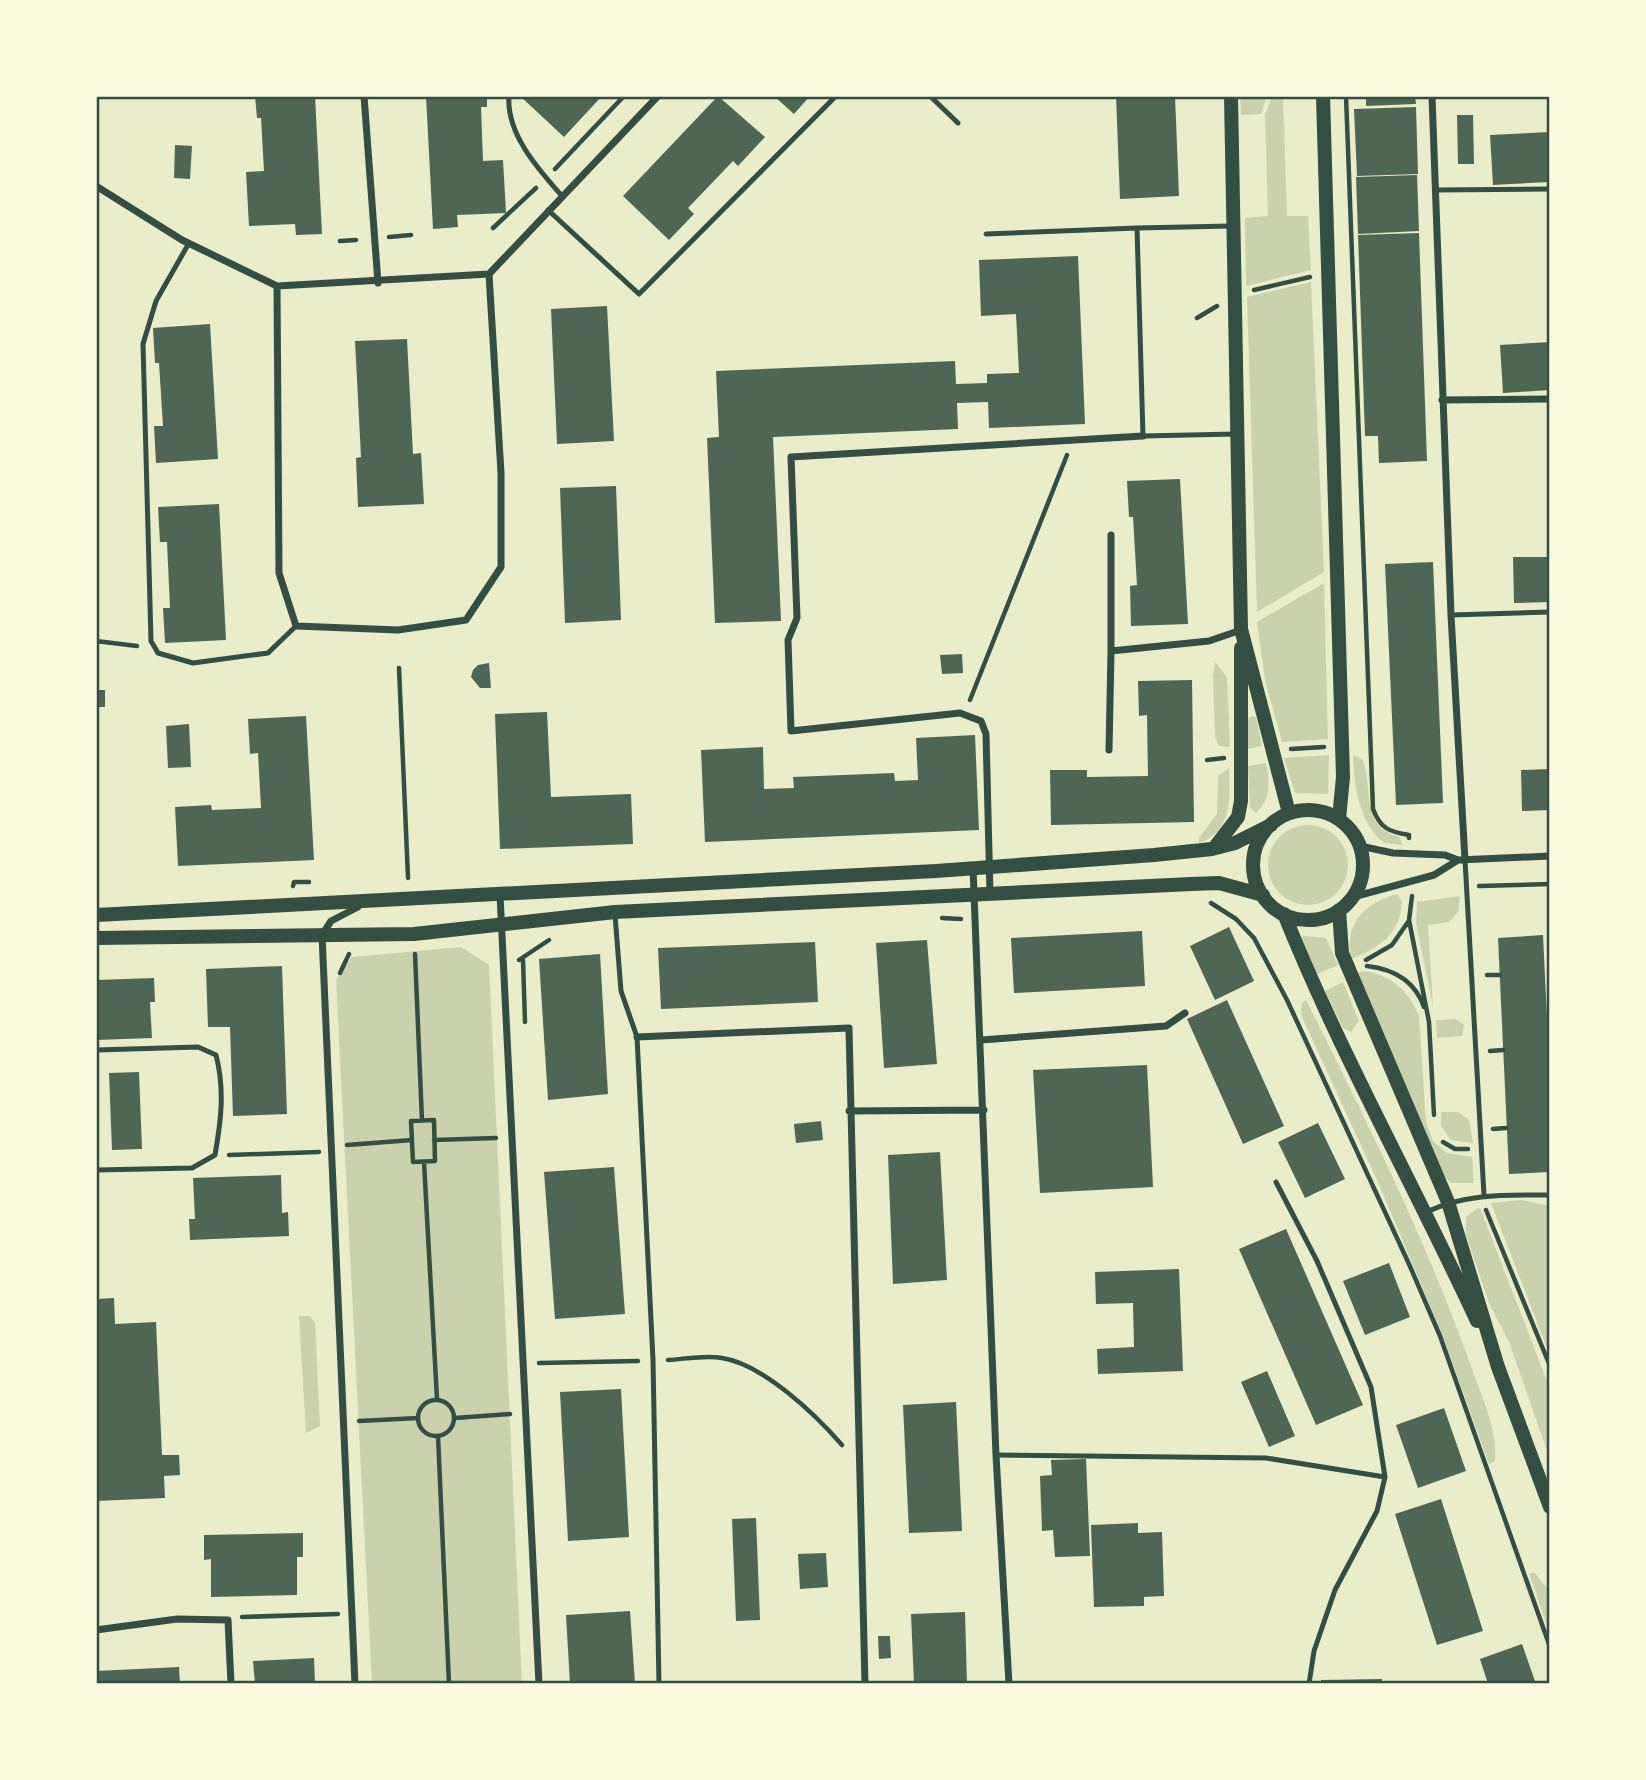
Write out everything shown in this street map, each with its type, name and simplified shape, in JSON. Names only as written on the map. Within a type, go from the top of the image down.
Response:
[{"type":"main road","points":[[1212,849],[1229,833],[1238,817],[1241,801],[1239,433],[1231,96]]},
{"type":"main road","points":[[1323,96],[1343,777],[1339,819]]},
{"type":"main road","points":[[1241,629],[1289,813]]},
{"type":"main road","points":[[96,915],[972,869],[1212,849],[1235,843],[1289,813],[1306,810],[1323,812],[1339,819],[1352,831],[1360,846],[1363,863],[1361,880],[1353,897],[1339,910],[1312,919],[1284,914]]},
{"type":"main road","points":[[1271,825],[1255,850],[1253,869],[1263,895],[1284,914],[1313,988],[1426,1212],[1498,1367],[1545,1479],[1550,1507]]},
{"type":"main road","points":[[96,938],[414,934],[615,912],[1219,883],[1263,895]]},
{"type":"main road","points":[[1339,910],[1339,938],[1349,969],[1448,1202],[1498,1367]]},
{"type":"street","points":[[364,96],[377,283]]},
{"type":"street","points":[[96,186],[189,243],[277,286],[377,283],[489,274],[657,96]]},
{"type":"street","points":[[1432,96],[1462,860]]},
{"type":"street","points":[[277,286],[279,573],[296,626],[398,630],[466,620],[501,567],[502,473],[489,274]]},
{"type":"street","points":[[1442,400],[1550,398]]},
{"type":"street","points":[[990,893],[986,734],[981,721],[964,714],[791,730],[788,640],[797,618],[792,457],[1143,436]]},
{"type":"street","points":[[1109,750],[1111,536]]},
{"type":"street","points":[[1111,651],[1209,641],[1241,629]]},
{"type":"street","points":[[1360,846],[1445,855],[1462,860],[1550,856]]},
{"type":"street","points":[[1353,897],[1434,875],[1462,860]]},
{"type":"street","points":[[972,869],[984,1110],[996,1455],[1009,1684]]},
{"type":"street","points":[[500,895],[539,1684]]},
{"type":"street","points":[[355,1684],[322,935],[331,921],[347,910],[387,901]]},
{"type":"street","points":[[981,1040],[1166,1026],[1185,1013]]},
{"type":"street","points":[[637,1037],[849,1028],[865,1684]]},
{"type":"street","points":[[849,1111],[984,1110]]},
{"type":"street","points":[[96,1630],[177,1619],[228,1620],[231,1684]]},
{"type":"lane","points":[[509,96],[508,104],[520,139],[535,166],[562,196]]},
{"type":"lane","points":[[548,210],[639,294],[836,96]]},
{"type":"lane","points":[[930,96],[958,124]]},
{"type":"lane","points":[[1436,190],[1550,189]]},
{"type":"lane","points":[[986,234],[1234,225]]},
{"type":"lane","points":[[1137,228],[1143,436],[1239,433]]},
{"type":"lane","points":[[189,243],[156,301],[143,344],[151,641],[158,653],[193,663],[268,653],[296,626]]},
{"type":"lane","points":[[1451,615],[1550,612]]},
{"type":"lane","points":[[1462,860],[1484,1195]]},
{"type":"lane","points":[[615,912],[621,991],[637,1037],[653,1360],[659,1684]]},
{"type":"lane","points":[[96,1050],[198,1047],[216,1055],[223,1080],[221,1123],[215,1155],[192,1168],[96,1170]]},
{"type":"lane","points":[[1276,1182],[1317,1261],[1371,1387],[1385,1477],[1377,1511],[1335,1590],[1314,1651],[1309,1684]]},
{"type":"lane","points":[[1426,1212],[1448,1202],[1484,1195],[1550,1195]]},
{"type":"lane","points":[[996,1455],[1266,1458],[1385,1477]]},
{"type":"path","points":[[493,228],[546,178],[624,96]]},
{"type":"path","points":[[1346,96],[1373,809],[1378,824],[1393,833],[1409,835],[1409,853]]},
{"type":"path","points":[[388,237],[411,235]]},
{"type":"path","points":[[340,241],[356,240]]},
{"type":"path","points":[[1197,318],[1236,294],[1352,267]]},
{"type":"path","points":[[964,714],[1073,440]]},
{"type":"path","points":[[96,641],[134,645],[158,653]]},
{"type":"path","points":[[400,668],[411,878]]},
{"type":"path","points":[[1411,881],[1409,920],[1429,1022],[1434,1116]]},
{"type":"path","points":[[1200,900],[1236,919],[1254,938],[1287,1000],[1440,1336],[1550,1647]]},
{"type":"path","points":[[938,918],[974,920]]},
{"type":"path","points":[[523,960],[550,939],[560,938]]},
{"type":"path","points":[[415,946],[422,1121]]},
{"type":"path","points":[[1349,969],[1367,965],[1397,974],[1413,986],[1429,1022]]},
{"type":"path","points":[[434,1120],[435,1161],[413,1162],[411,1121],[422,1121],[434,1120]]},
{"type":"path","points":[[1439,1136],[1455,1149],[1482,1149]]},
{"type":"path","points":[[434,1140],[513,1137]]},
{"type":"path","points":[[215,1155],[332,1152],[346,1145],[412,1140]]},
{"type":"path","points":[[424,1162],[436,1399]]},
{"type":"path","points":[[1484,1195],[1485,1209],[1550,1366]]},
{"type":"path","points":[[539,1363],[722,1357],[769,1378],[823,1423],[859,1464]]},
{"type":"path","points":[[436,1399],[447,1403],[455,1418],[448,1432],[438,1436],[422,1429],[418,1418],[421,1407],[436,1399]]},
{"type":"path","points":[[455,1418],[527,1413]]},
{"type":"path","points":[[359,1421],[418,1418]]},
{"type":"path","points":[[438,1436],[449,1684]]},
{"type":"path","points":[[228,1620],[339,1614]]},
{"type":"green space","points":[[1240,96],[1267,96],[1261,114],[1241,115]]},
{"type":"green space","points":[[1272,96],[1283,96],[1287,216],[1308,216],[1311,270],[1246,286],[1245,218],[1268,216],[1265,115]]},
{"type":"green space","points":[[1311,282],[1324,572],[1257,612],[1247,297]]},
{"type":"green space","points":[[1324,583],[1328,739],[1282,742],[1265,680],[1257,622]]},
{"type":"green space","points":[[1215,662],[1227,677],[1230,747],[1219,746],[1215,737]]},
{"type":"green space","points":[[1251,716],[1256,717],[1262,746],[1248,749],[1248,719]]},
{"type":"green space","points":[[1329,755],[1328,794],[1295,793],[1284,758]]},
{"type":"green space","points":[[1353,755],[1362,759],[1366,770],[1370,804],[1378,824],[1399,837],[1403,845],[1384,843],[1363,815]]},
{"type":"green space","points":[[1266,763],[1267,796],[1256,813],[1250,808],[1248,766]]},
{"type":"green space","points":[[1229,768],[1229,802],[1224,822],[1210,838],[1199,843],[1199,838],[1217,814],[1218,776]]},
{"type":"green space","points":[[1308,825],[1323,828],[1336,837],[1345,850],[1348,865],[1345,880],[1336,893],[1323,902],[1308,905],[1293,902],[1280,893],[1271,880],[1268,865],[1271,850],[1280,837],[1293,828]]},
{"type":"green space","points":[[1398,895],[1402,902],[1392,932],[1379,945],[1351,959],[1350,936],[1358,918],[1373,904]]},
{"type":"green space","points":[[1460,896],[1458,912],[1449,922],[1428,925],[1433,1007],[1416,923],[1417,902]]},
{"type":"green space","points":[[1301,937],[1326,938],[1338,965],[1317,974]]},
{"type":"green space","points":[[461,947],[489,965],[522,1684],[372,1684],[336,980],[352,957]]},
{"type":"green space","points":[[1357,973],[1375,973],[1398,986],[1415,1007],[1419,1016],[1426,1122],[1433,1141],[1447,1153],[1472,1157],[1474,1183],[1452,1183],[1444,1177]]},
{"type":"green space","points":[[1343,982],[1359,1021],[1351,1032],[1343,1028],[1325,991]]},
{"type":"green space","points":[[1306,1000],[1395,1182],[1455,1322],[1492,1426],[1495,1461],[1489,1464],[1442,1334],[1377,1180],[1301,1015],[1302,1003]]},
{"type":"green space","points":[[1456,1019],[1464,1025],[1462,1036],[1437,1038],[1436,1020]]},
{"type":"green space","points":[[1441,1112],[1458,1112],[1469,1120],[1473,1143],[1451,1140],[1441,1126]]},
{"type":"green space","points":[[1521,1200],[1550,1206],[1550,1233],[1547,1234],[1550,1356],[1491,1203]]},
{"type":"green space","points":[[1478,1208],[1550,1389],[1550,1459],[1509,1342],[1489,1303],[1466,1235],[1466,1217]]},
{"type":"green space","points":[[299,1316],[309,1316],[315,1322],[320,1426],[306,1433]]},
{"type":"green space","points":[[1529,1573],[1535,1573],[1550,1592],[1550,1635]]},
{"type":"building","points":[[255,96],[315,96],[322,234],[296,235],[295,224],[249,226],[246,172],[264,171],[261,118],[257,118]]},
{"type":"building","points":[[426,96],[487,96],[487,107],[481,107],[483,161],[503,160],[506,213],[457,215],[458,227],[433,229]]},
{"type":"building","points":[[520,96],[602,96],[564,137]]},
{"type":"building","points":[[718,96],[765,137],[738,166],[733,161],[688,208],[694,214],[669,240],[623,196]]},
{"type":"building","points":[[774,96],[810,96],[794,114]]},
{"type":"building","points":[[1116,96],[1175,96],[1179,196],[1120,199]]},
{"type":"building","points":[[1366,96],[1415,96],[1416,104],[1366,106]]},
{"type":"building","points":[[1416,107],[1418,174],[1357,176],[1354,109]]},
{"type":"building","points":[[1457,115],[1473,115],[1474,164],[1458,164]]},
{"type":"building","points":[[1550,132],[1550,182],[1493,185],[1490,135]]},
{"type":"building","points":[[175,145],[192,146],[190,179],[174,178]]},
{"type":"building","points":[[1417,175],[1419,231],[1358,234],[1356,177]]},
{"type":"building","points":[[1419,233],[1427,461],[1379,463],[1378,436],[1365,436],[1358,235]]},
{"type":"building","points":[[1078,256],[1085,424],[989,428],[988,402],[957,403],[958,429],[773,437],[781,621],[715,623],[707,438],[719,437],[716,371],[955,361],[956,384],[987,383],[987,374],[1019,373],[1016,314],[981,316],[979,260]]},
{"type":"building","points":[[607,306],[614,441],[557,444],[551,309]]},
{"type":"building","points":[[210,324],[218,459],[156,463],[154,426],[163,426],[159,363],[155,363],[153,328]]},
{"type":"building","points":[[407,339],[413,454],[421,453],[424,504],[358,507],[356,458],[361,457],[355,341]]},
{"type":"building","points":[[1550,342],[1550,390],[1503,393],[1500,345]]},
{"type":"building","points":[[1180,479],[1188,624],[1131,626],[1130,586],[1137,585],[1133,517],[1129,517],[1127,481]]},
{"type":"building","points":[[616,486],[621,620],[565,623],[560,488]]},
{"type":"building","points":[[219,504],[226,640],[165,643],[163,608],[170,608],[167,542],[160,542],[158,507]]},
{"type":"building","points":[[1513,557],[1550,557],[1550,602],[1514,603]]},
{"type":"building","points":[[1433,562],[1443,803],[1396,805],[1385,564]]},
{"type":"building","points":[[962,654],[963,673],[942,674],[940,655]]},
{"type":"building","points":[[489,663],[491,688],[480,688],[471,677],[473,670],[478,665]]},
{"type":"building","points":[[1192,680],[1194,822],[1051,825],[1050,770],[1087,770],[1087,777],[1148,776],[1147,715],[1139,716],[1138,681]]},
{"type":"building","points":[[96,690],[105,690],[105,707],[96,707]]},
{"type":"building","points":[[547,712],[551,797],[631,794],[633,844],[500,849],[495,714]]},
{"type":"building","points":[[306,716],[314,860],[178,866],[175,807],[211,805],[212,810],[261,808],[258,753],[250,754],[248,719]]},
{"type":"building","points":[[189,724],[191,767],[168,768],[166,726]]},
{"type":"building","points":[[975,735],[979,830],[705,842],[701,750],[763,747],[764,789],[794,788],[793,777],[894,773],[895,781],[918,780],[916,738]]},
{"type":"building","points":[[1550,769],[1550,810],[1522,811],[1521,770]]},
{"type":"building","points":[[1229,927],[1254,981],[1215,1000],[1190,946]]},
{"type":"building","points":[[1142,931],[1145,986],[1014,993],[1011,938]]},
{"type":"building","points":[[1543,935],[1550,1079],[1550,1172],[1509,1174],[1498,938]]},
{"type":"building","points":[[927,940],[937,1064],[884,1068],[876,943]]},
{"type":"building","points":[[815,942],[818,1002],[661,1009],[658,948]]},
{"type":"building","points":[[600,954],[608,1094],[548,1100],[539,959]]},
{"type":"building","points":[[282,966],[287,1114],[233,1116],[230,1027],[208,1027],[206,969]]},
{"type":"building","points":[[154,978],[155,1002],[150,1002],[152,1038],[96,1040],[96,980]]},
{"type":"building","points":[[1227,1000],[1284,1126],[1243,1144],[1187,1019]]},
{"type":"building","points":[[1147,1065],[1153,1187],[1040,1193],[1033,1070]]},
{"type":"building","points":[[139,1072],[142,1149],[112,1150],[109,1073]]},
{"type":"building","points":[[821,1121],[823,1140],[796,1143],[794,1124]]},
{"type":"building","points":[[1318,1123],[1345,1179],[1305,1198],[1278,1142]]},
{"type":"building","points":[[940,1152],[947,1280],[893,1284],[888,1155]]},
{"type":"building","points":[[614,1167],[625,1314],[555,1319],[544,1172]]},
{"type":"building","points":[[281,1175],[282,1213],[288,1212],[289,1236],[190,1240],[189,1219],[195,1219],[193,1178]]},
{"type":"building","points":[[1286,1229],[1363,1405],[1316,1425],[1239,1249]]},
{"type":"building","points":[[1389,1263],[1410,1317],[1365,1335],[1343,1281]]},
{"type":"building","points":[[1179,1269],[1183,1371],[1098,1374],[1097,1349],[1134,1347],[1133,1303],[1096,1304],[1095,1272]]},
{"type":"building","points":[[114,1298],[115,1324],[156,1322],[162,1455],[179,1455],[180,1475],[164,1476],[165,1498],[96,1501],[96,1299]]},
{"type":"building","points":[[1267,1371],[1295,1436],[1269,1447],[1241,1382]]},
{"type":"building","points":[[621,1389],[629,1537],[568,1541],[560,1392]]},
{"type":"building","points":[[956,1402],[962,1531],[909,1533],[903,1405]]},
{"type":"building","points":[[1444,1408],[1466,1471],[1418,1488],[1396,1425]]},
{"type":"building","points":[[1086,1459],[1090,1556],[1055,1557],[1053,1530],[1042,1531],[1040,1476],[1052,1475],[1051,1460]]},
{"type":"building","points":[[1441,1499],[1483,1631],[1437,1645],[1395,1514]]},
{"type":"building","points":[[756,1518],[760,1620],[736,1621],[732,1519]]},
{"type":"building","points":[[1138,1523],[1138,1533],[1162,1532],[1164,1596],[1144,1597],[1144,1606],[1094,1607],[1091,1525]]},
{"type":"building","points":[[303,1533],[303,1557],[297,1557],[297,1595],[211,1597],[211,1559],[204,1560],[204,1535]]},
{"type":"building","points":[[826,1553],[828,1587],[800,1589],[798,1554]]},
{"type":"building","points":[[630,1611],[635,1684],[570,1684],[566,1615]]},
{"type":"building","points":[[965,1612],[967,1684],[914,1684],[911,1614]]},
{"type":"building","points":[[878,1636],[890,1636],[891,1658],[879,1659]]},
{"type":"building","points":[[1522,1644],[1536,1684],[1488,1684],[1480,1659]]},
{"type":"building","points":[[314,1658],[315,1684],[255,1684],[253,1661]]},
{"type":"building","points":[[179,1667],[180,1684],[96,1684],[96,1671]]},
{"type":"building","points":[[1382,1679],[1382,1684],[1321,1684],[1321,1680]]}]
